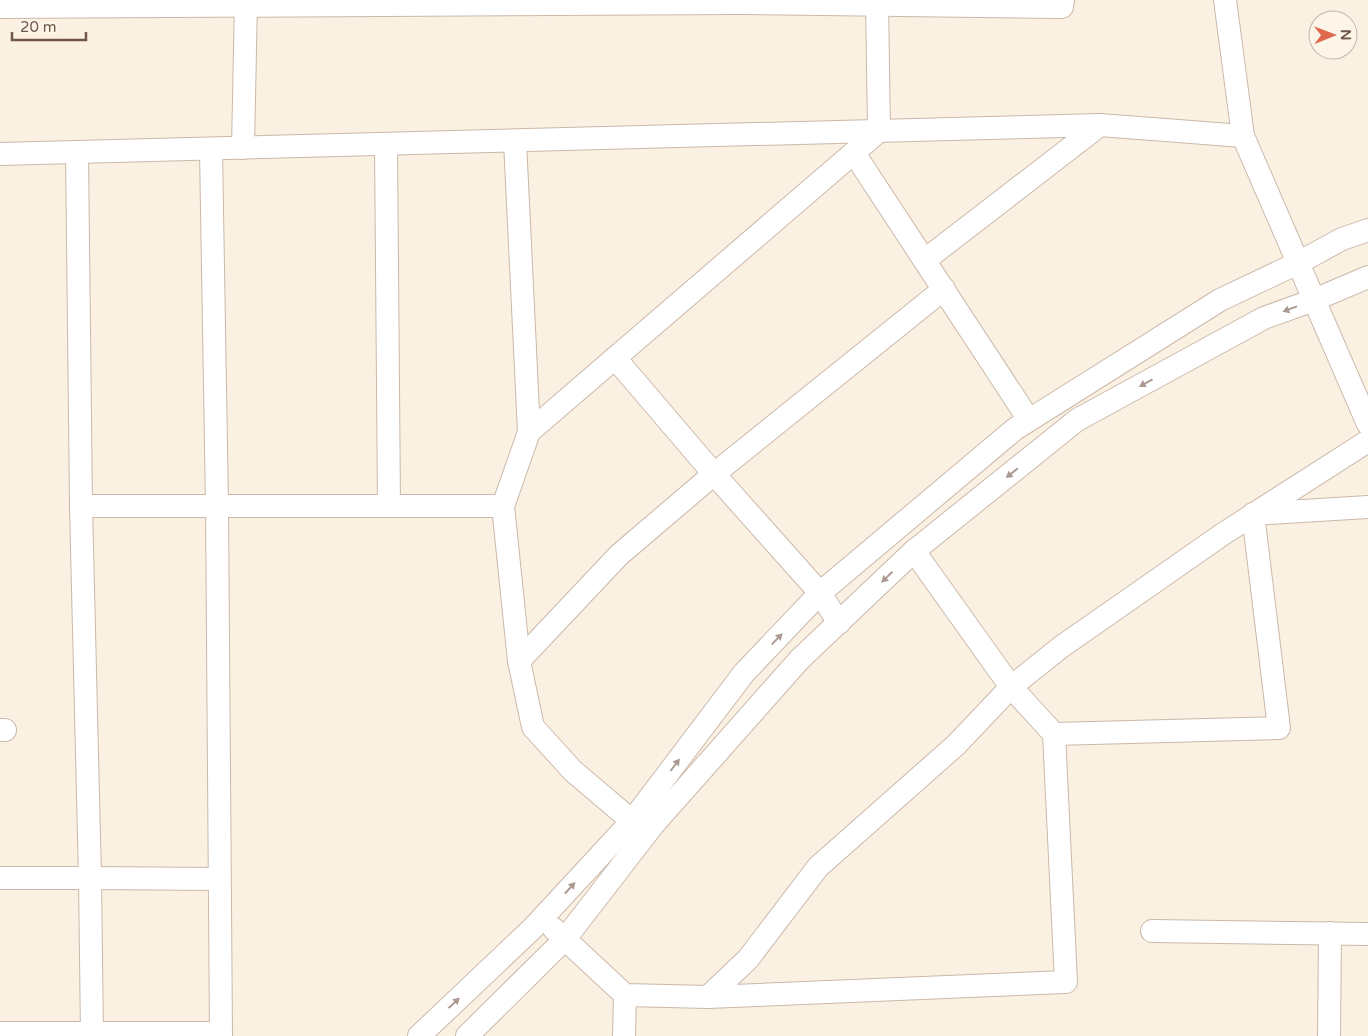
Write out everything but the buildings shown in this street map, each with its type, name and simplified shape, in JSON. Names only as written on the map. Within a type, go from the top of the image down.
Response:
[{"type":"street","points":[[0,6],[76,3],[877,2],[1062,6],[1062,0]]},
{"type":"street","points":[[1225,0],[1243,136],[1368,424]]},
{"type":"street","points":[[529,432],[879,131],[877,2]]},
{"type":"street","points":[[243,148],[246,3]]},
{"type":"street","points":[[0,154],[1100,125],[1243,136]]},
{"type":"street","points":[[925,260],[1100,125]]},
{"type":"street","points":[[515,141],[529,432],[503,506],[519,661],[533,727],[573,771],[632,821]]},
{"type":"street","points":[[386,144],[389,506]]},
{"type":"street","points":[[0,1033],[92,1035],[221,1034],[217,506],[211,149]]},
{"type":"street","points":[[77,152],[81,506],[92,1035]]},
{"type":"street","points":[[854,153],[1029,420]]},
{"type":"street","points":[[419,1036],[542,918],[632,821],[744,673],[820,593],[1015,429],[1220,300],[1298,263],[1342,239],[1368,230]]},
{"type":"street","points":[[467,1036],[565,939],[653,825],[800,659],[914,551],[1077,420],[1264,318],[1314,300],[1368,277]]},
{"type":"street","points":[[519,661],[619,554],[714,474],[944,289]]},
{"type":"street","points":[[615,358],[714,474],[820,593],[839,623]]},
{"type":"street","points":[[708,997],[748,958],[818,867],[956,745],[1011,688],[1061,647],[1254,514],[1368,441]]},
{"type":"street","points":[[81,506],[503,506]]},
{"type":"street","points":[[1254,514],[1368,507]]},
{"type":"street","points":[[1054,734],[1279,728],[1254,514]]},
{"type":"street","points":[[542,918],[625,995],[708,997],[1066,982],[1054,734],[1011,688],[914,551]]},
{"type":"street","points":[[0,878],[219,879]]},
{"type":"street","points":[[1152,931],[1368,934]]},
{"type":"street","points":[[1330,933],[1330,1036]]},
{"type":"street","points":[[624,1036],[625,995]]}]
